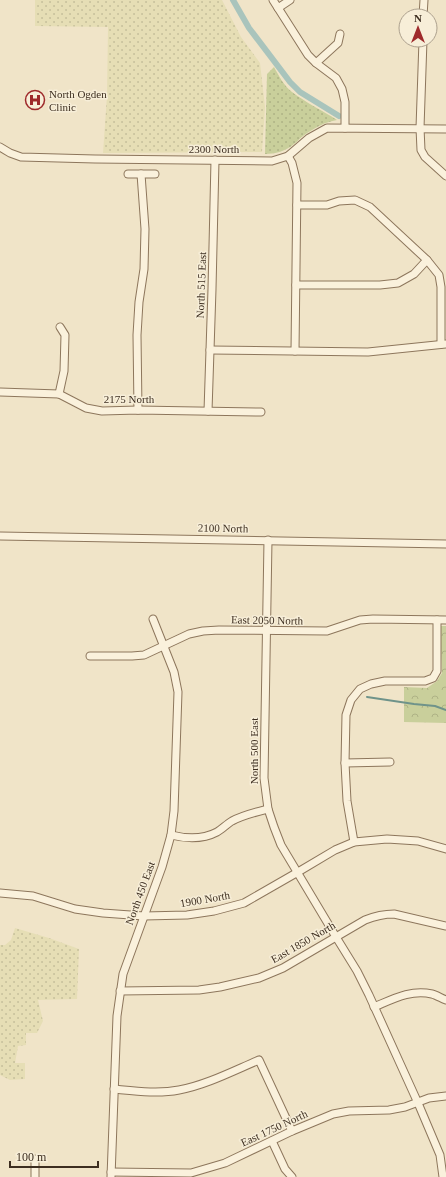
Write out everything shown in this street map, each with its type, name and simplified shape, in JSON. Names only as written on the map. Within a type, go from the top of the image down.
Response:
[{"type":"street","points":[[273,0],[308,55],[336,78],[342,89],[345,102],[345,128]]},
{"type":"street","points":[[278,8],[290,0]]},
{"type":"street","points":[[316,63],[338,43],[340,34]]},
{"type":"street","points":[[422,48],[421,150],[425,157],[446,176]]},
{"type":"street","name":"2300 North","points":[[0,148],[21,157],[272,161],[288,156],[309,138],[327,128],[446,129]]},
{"type":"street","points":[[288,156],[292,163],[297,183],[298,205],[294,351]]},
{"type":"street","name":"North 515 East","points":[[208,410],[215,160]]},
{"type":"street","points":[[128,174],[156,174]]},
{"type":"street","points":[[138,410],[137,335],[139,302],[144,269],[145,229],[140,174]]},
{"type":"street","points":[[210,350],[368,352],[443,344],[441,287],[439,275],[427,260],[370,207],[355,200],[339,201],[327,204],[298,205]]},
{"type":"street","points":[[296,285],[380,285],[398,283],[414,274],[427,260]]},
{"type":"street","points":[[60,327],[65,335],[64,371],[60,394]]},
{"type":"street","name":"2175 North","points":[[0,392],[60,394],[86,408],[102,411],[208,410],[261,412]]},
{"type":"street","name":"2100 North","points":[[0,536],[446,544]]},
{"type":"street","name":"North 500 East","points":[[268,540],[264,778],[268,809],[281,845],[357,971],[418,1103],[440,1155],[443,1177]]},
{"type":"street","name":"East 2050 North","points":[[90,656],[132,656],[144,654],[189,634],[203,631],[327,632],[360,620],[373,618],[446,620]]},
{"type":"street","name":"North 450 East","points":[[111,1174],[117,1016],[120,991],[123,974],[162,867],[171,835],[174,811],[178,692],[174,672],[162,646],[153,619]]},
{"type":"street","points":[[354,842],[347,801],[345,763],[346,715],[351,700],[360,689],[371,684],[385,681],[425,681],[433,678],[437,671],[437,620]]},
{"type":"street","points":[[345,763],[390,762]]},
{"type":"street","points":[[171,835],[184,839],[209,836],[232,821],[268,809]]},
{"type":"street","name":"1900 North","points":[[0,893],[33,896],[103,914],[144,916],[187,915],[214,911],[244,903],[335,850],[354,842],[387,839],[418,841],[446,850]]},
{"type":"street","name":"East 1850 North","points":[[120,991],[199,990],[259,978],[283,968],[365,920],[375,916],[386,914],[446,926]]},
{"type":"street","points":[[374,1007],[403,994],[420,992],[433,994],[446,1000]]},
{"type":"street","points":[[114,1089],[155,1092],[179,1090],[203,1083],[259,1060],[292,1131]]},
{"type":"street","name":"East 1750 North","points":[[111,1174],[191,1173],[225,1163],[292,1131],[333,1114],[349,1111],[389,1110],[405,1107],[430,1098],[446,1096]]},
{"type":"street","points":[[272,1141],[285,1169],[292,1177]]},
{"type":"street","points":[[35,1159],[35,1177]]},
{"type":"shaded area","points":[[35,0],[222,0],[241,37],[260,63],[265,107],[262,152],[103,153],[107,96],[108,27],[35,26]]},
{"type":"shaded area","points":[[15,928],[79,949],[77,999],[38,1000],[43,1021],[37,1033],[26,1033],[26,1045],[18,1046],[15,1063],[25,1063],[25,1079],[10,1080],[0,1075],[0,945],[5,945],[11,940]]},
{"type":"green space","points":[[274,67],[289,90],[337,120],[315,128],[284,150],[276,153],[265,154],[267,74]]},
{"type":"green space","points":[[440,626],[446,626],[446,723],[404,722],[404,687],[427,688],[437,681],[442,673]]},
{"type":"waterway","points":[[233,0],[249,28],[290,82],[300,92],[339,116]]},
{"type":"waterway","points":[[367,697],[435,706],[446,710]]},
{"type":"place","name":"North Ogden Clinic","points":[[35,100]]}]
